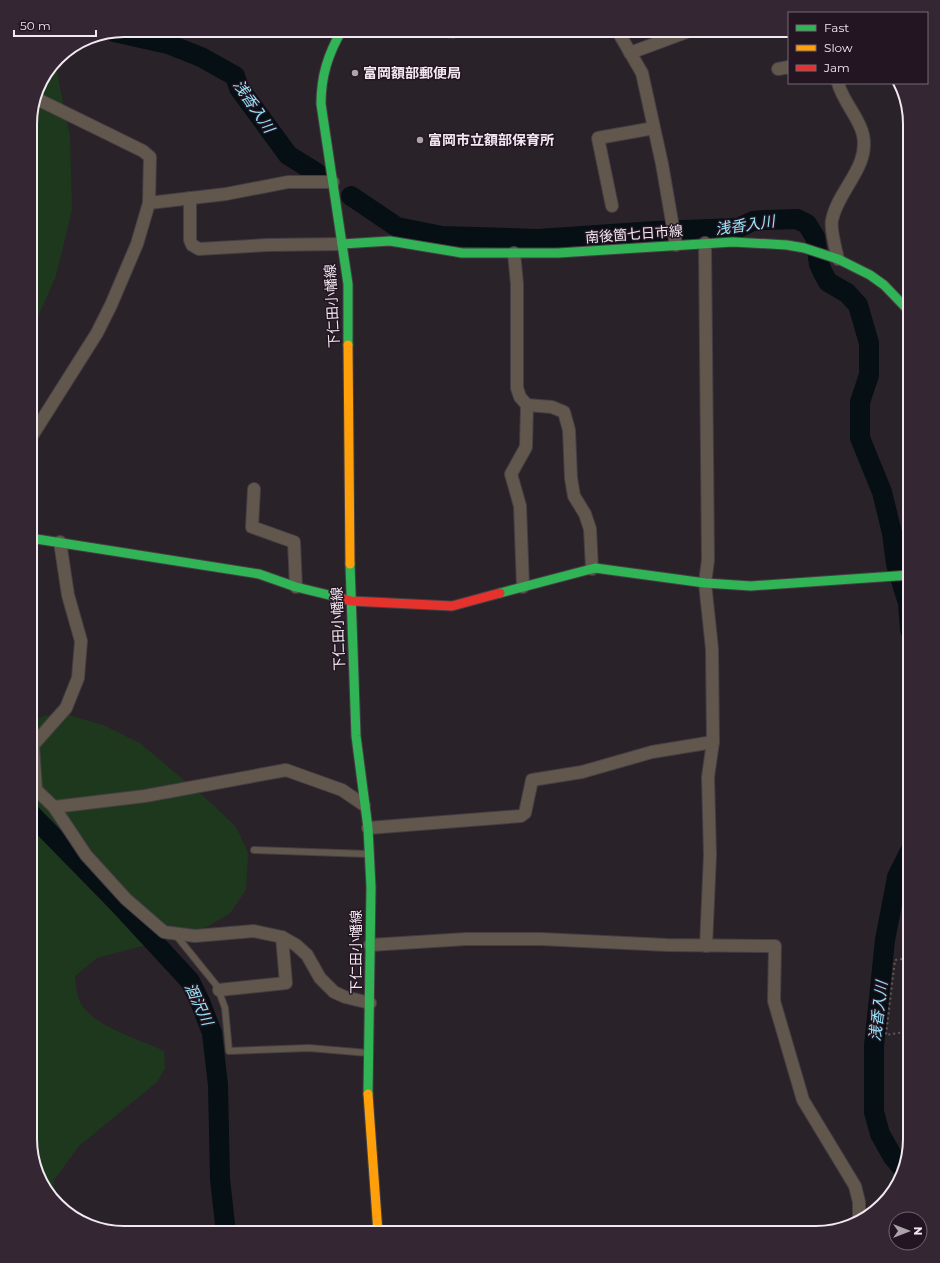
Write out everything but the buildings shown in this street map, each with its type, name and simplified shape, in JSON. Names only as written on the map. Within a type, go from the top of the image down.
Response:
[{"type":"main road","name":"下仁田小幡線","points":[[338,37],[330,49],[321,86],[321,104],[348,284],[349,536],[351,601],[356,736],[368,828],[371,887],[369,1104],[378,1226]]},
{"type":"main road","name":"南後箇七日市線","points":[[342,244],[390,241],[447,252],[558,253],[674,233],[705,243],[761,243],[806,249],[834,258],[870,275],[884,285],[903,305]]},
{"type":"main road","points":[[37,539],[224,567],[259,574],[296,587],[351,601],[452,606],[592,569],[705,583],[751,586],[903,575]]},
{"type":"street","points":[[621,37],[642,73],[674,233]]},
{"type":"street","points":[[630,53],[670,37]]},
{"type":"street","points":[[834,258],[832,221],[843,191],[856,173],[864,156],[864,135],[838,84]]},
{"type":"street","points":[[37,428],[97,333],[111,305],[137,244],[149,203],[150,157],[143,151],[40,101]]},
{"type":"street","points":[[612,206],[598,138],[654,128]]},
{"type":"street","points":[[149,203],[226,194],[288,182],[333,182]]},
{"type":"street","points":[[190,198],[190,240],[192,245],[200,249],[267,244],[342,244]]},
{"type":"street","points":[[705,243],[708,552],[705,583],[712,649],[713,742],[708,778],[710,855],[706,946]]},
{"type":"street","points":[[514,253],[517,284],[517,388],[520,397],[527,405],[526,447],[511,474],[520,506],[522,587]]},
{"type":"street","points":[[527,405],[552,407],[564,412],[569,430],[571,478],[574,496],[585,514],[590,529],[592,544],[592,569]]},
{"type":"street","points":[[254,489],[252,527],[294,542],[296,587]]},
{"type":"street","points":[[37,741],[66,708],[78,678],[81,641],[68,596],[60,542]]},
{"type":"street","points":[[368,828],[520,816],[525,813],[532,780],[582,772],[652,752],[713,742]]},
{"type":"street","points":[[54,807],[145,796],[286,770],[342,790],[364,804]]},
{"type":"street","points":[[37,791],[54,807],[86,855],[126,899],[164,932],[195,936],[254,931],[282,937],[296,945],[307,954],[320,978],[334,992],[345,998],[370,1003]]},
{"type":"street","points":[[219,990],[286,983],[282,937]]},
{"type":"street","points":[[370,946],[466,939],[541,939],[706,946],[775,946],[774,1001],[803,1100],[855,1186],[859,1202],[859,1215]]},
{"type":"lane","points":[[254,850],[369,854]]},
{"type":"lane","points":[[174,933],[219,990],[225,1008],[229,1051],[309,1048],[369,1053]]},
{"type":"path","points":[[903,959],[895,960],[886,1035],[903,1032]]},
{"type":"green space","points":[[56,69],[70,136],[72,210],[56,276],[37,319],[37,118],[40,101],[44,90]]},
{"type":"green space","points":[[66,714],[103,725],[141,744],[210,802],[236,827],[248,852],[246,890],[230,913],[202,930],[97,958],[75,976],[78,997],[83,1007],[91,1016],[115,1030],[164,1051],[165,1068],[157,1082],[79,1146],[54,1180],[55,1191],[46,1178],[40,1162],[37,1139],[37,720],[44,716]]},
{"type":"waterway","name":"浅香入川","points":[[136,37],[168,44],[201,57],[235,76],[239,88],[288,155],[317,173]]},
{"type":"waterway","name":"浅香入川","points":[[351,196],[397,227],[442,236],[538,239],[655,231],[738,228],[753,221],[766,220],[797,219],[807,224],[815,237],[819,264],[823,273],[828,282],[847,293],[858,305],[869,343],[869,375],[860,402],[860,438],[882,492],[892,533],[896,564],[903,587]]},
{"type":"waterway","name":"涸沢川","points":[[37,820],[117,902],[190,981],[201,1004],[212,1033],[218,1085],[220,1179],[225,1226]]},
{"type":"waterway","name":"浅香入川","points":[[899,1164],[880,1134],[874,1112],[874,1046],[885,940],[897,877],[903,865]]},
{"type":"traffic: fast","points":[[338,37],[326,66],[322,84],[321,104],[348,284],[348,345]]},
{"type":"traffic: fast","points":[[342,244],[390,241],[462,253],[558,253],[733,242],[787,245],[804,248],[838,259],[870,275],[884,285],[903,305]]},
{"type":"traffic: fast","points":[[37,539],[259,574],[296,587],[337,597]]},
{"type":"traffic: fast","points":[[350,564],[356,736],[368,828],[371,887],[368,1094]]},
{"type":"traffic: fast","points":[[500,593],[595,568],[705,583],[751,586],[903,575]]},
{"type":"traffic: slow","points":[[348,345],[350,564]]},
{"type":"traffic: slow","points":[[368,1094],[377,1226]]},
{"type":"traffic: jam","points":[[337,597],[351,601],[452,606],[500,593]]},
{"type":"place","name":"富岡額部郵便局","points":[[355,73]]},
{"type":"place","name":"富岡市立額部保育所","points":[[420,140]]}]
